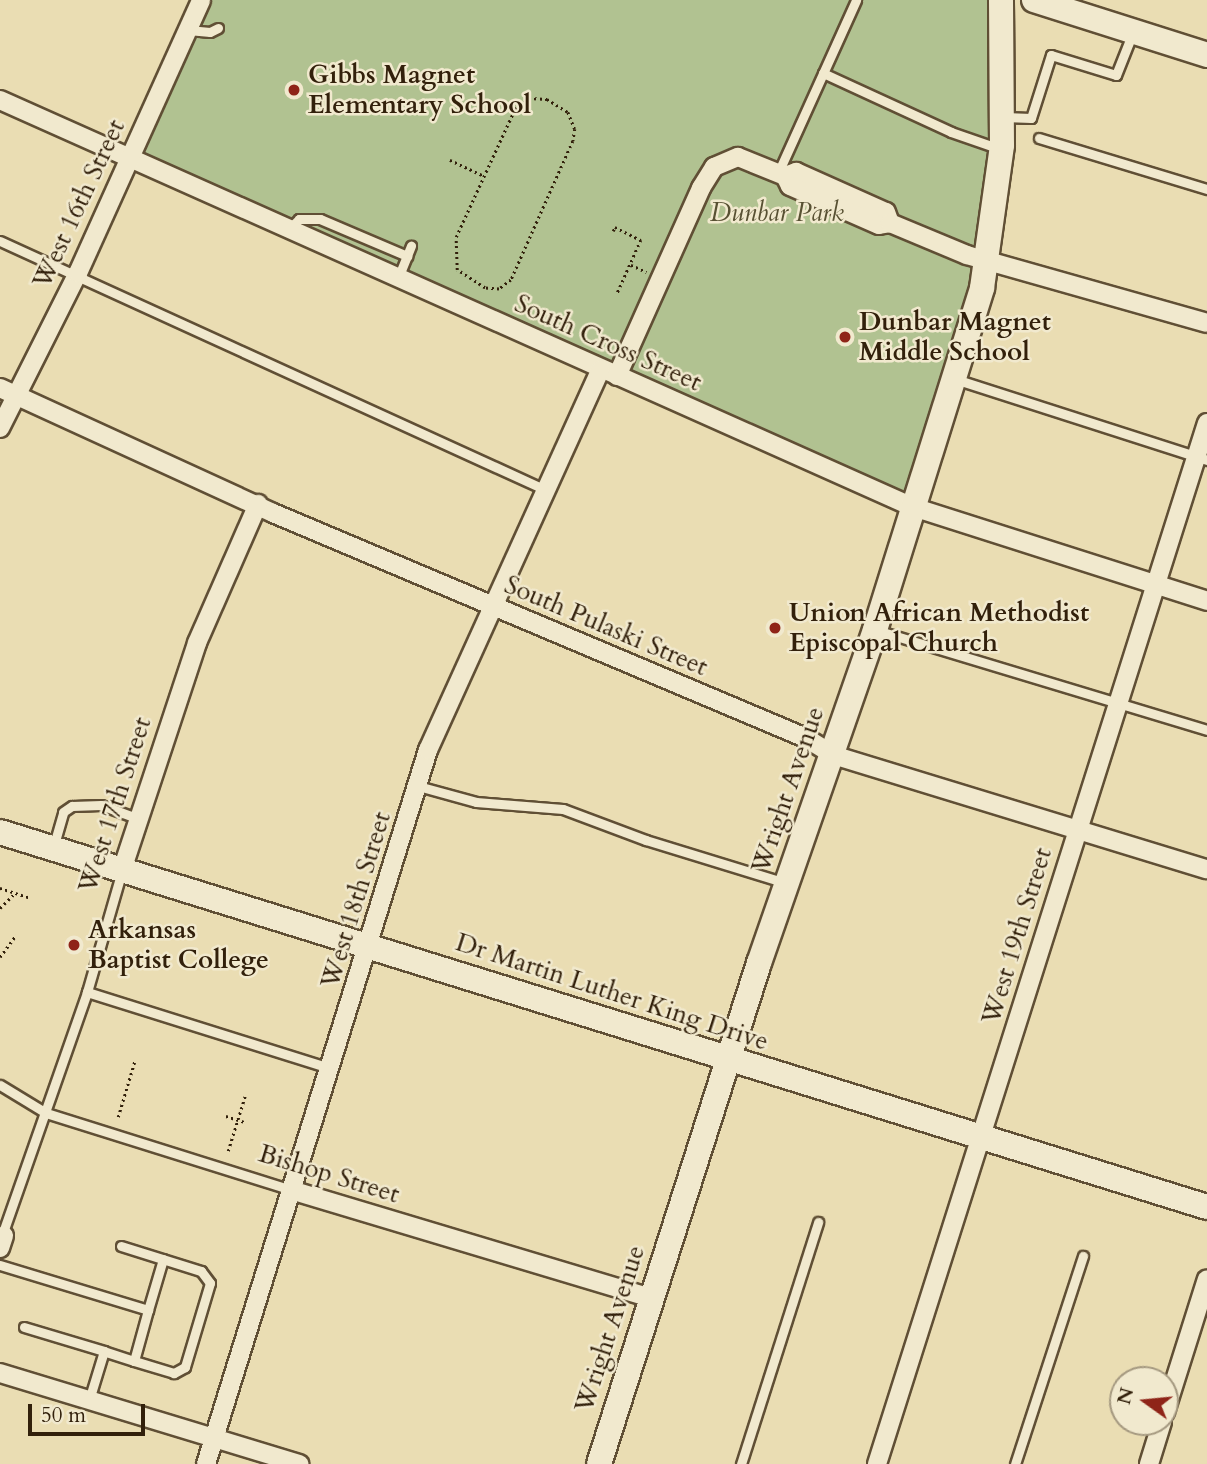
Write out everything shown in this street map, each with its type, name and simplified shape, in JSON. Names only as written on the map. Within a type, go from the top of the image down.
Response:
[{"type":"main road","name":"Wright Avenue","points":[[599,1464],[650,1298],[786,883],[875,630],[954,378],[987,261],[1003,132],[1001,0]]},
{"type":"main road","points":[[1034,0],[1069,6],[1133,32],[1207,55]]},
{"type":"main road","name":"Dr Martin Luther King Drive","points":[[0,832],[371,945],[729,1062],[982,1136],[1207,1207]]},
{"type":"street","name":"West 16th Street","points":[[0,428],[8,392],[78,273],[201,0]]},
{"type":"street","name":"South Cross Street","points":[[0,100],[913,507],[1207,601]]},
{"type":"street","name":"West 18th Street","points":[[206,1464],[371,945],[428,750],[546,490],[714,167],[738,157],[781,174],[790,186],[878,225],[890,223],[987,261],[1207,323]]},
{"type":"street","name":"South Pulaski Street","points":[[8,392],[493,607],[806,738],[833,755],[1207,869]]},
{"type":"street","name":"West 19th Street","points":[[877,1464],[1156,585],[1202,458],[1207,423]]},
{"type":"street","name":"West 17th Street","points":[[122,870],[197,643],[258,504]]},
{"type":"street","name":"Bishop Street","points":[[294,1191],[650,1298]]},
{"type":"street","points":[[1179,1368],[1207,1279]]},
{"type":"street","points":[[0,1373],[299,1464]]},
{"type":"street","points":[[1149,1464],[1158,1436]]},
{"type":"lane","points":[[781,174],[856,0]]},
{"type":"lane","points":[[188,30],[210,32],[218,28]]},
{"type":"lane","points":[[824,73],[951,132],[1003,132],[1031,118],[1051,55],[1116,75],[1133,32]]},
{"type":"lane","points":[[1039,138],[1207,189]]},
{"type":"lane","points":[[289,229],[299,219],[320,219],[407,256]]},
{"type":"lane","points":[[0,241],[78,273],[170,320],[332,388],[546,490]]},
{"type":"lane","points":[[398,278],[411,246]]},
{"type":"lane","points":[[954,378],[1202,458]]},
{"type":"lane","points":[[875,630],[1207,730]]},
{"type":"lane","points":[[418,786],[476,802],[563,809],[633,836],[786,883]]},
{"type":"lane","points":[[52,848],[63,812],[72,806],[101,806],[139,819]]},
{"type":"lane","name":"West 17th Street","points":[[1,1239],[87,992],[122,870]]},
{"type":"lane","points":[[87,992],[330,1068]]},
{"type":"lane","name":"Bishop Street","points":[[0,1085],[46,1113],[294,1191]]},
{"type":"lane","points":[[741,1464],[818,1222]]},
{"type":"lane","points":[[23,1327],[134,1361],[181,1371],[210,1283],[201,1271],[121,1246]]},
{"type":"lane","points":[[1015,1464],[1083,1256]]},
{"type":"lane","points":[[134,1361],[163,1259]]},
{"type":"lane","points":[[0,1265],[148,1310]]},
{"type":"lane","points":[[89,1400],[104,1351]]},
{"type":"path","points":[[529,98],[547,99],[568,112],[575,130],[573,141],[511,280],[499,289],[466,279],[454,263],[456,237],[484,176],[515,110],[529,98]]},
{"type":"path","points":[[450,160],[484,176]]},
{"type":"path","points":[[613,231],[615,227],[641,240],[617,294]]},
{"type":"path","points":[[0,888],[30,898]]},
{"type":"path","points":[[0,908],[15,893]]},
{"type":"path","points":[[0,957],[16,935]]},
{"type":"path","points":[[118,1118],[135,1060]]},
{"type":"path","points":[[228,1151],[245,1096]]},
{"type":"path","points":[[226,1116],[245,1122]]},
{"type":"green space","name":"Dunbar Park","points":[[202,0],[999,0],[987,261],[913,507],[131,159]]},
{"type":"place","name":"Gibbs Magnet Elementary School","points":[[294,90]]},
{"type":"place","name":"Dunbar Magnet Middle School","points":[[845,337]]},
{"type":"place","name":"Union African Methodist Episcopal Church","points":[[775,628]]},
{"type":"place","name":"Arkansas Baptist College","points":[[74,945]]}]
